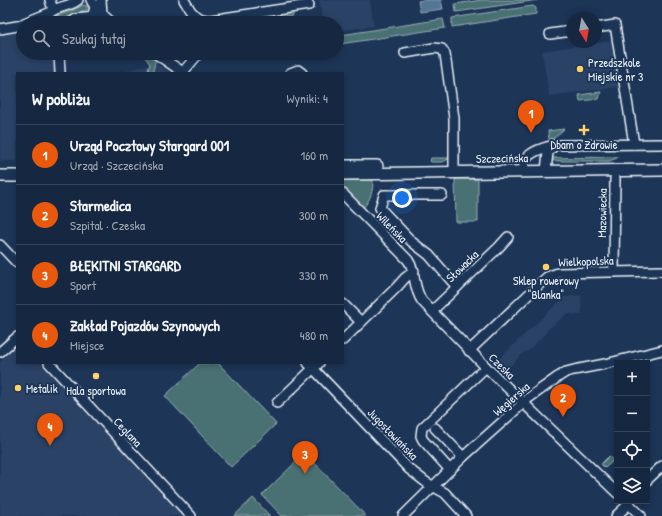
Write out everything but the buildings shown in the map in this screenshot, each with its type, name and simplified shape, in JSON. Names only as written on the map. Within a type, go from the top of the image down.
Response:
[{"type":"main road","name":"Szczecińska","points":[[546,168],[662,163]]},
{"type":"main road","name":"Szczecińska","points":[[344,166],[454,169]]},
{"type":"main road","name":"Szczecińska","points":[[344,174],[454,169],[524,168],[662,170]]},
{"type":"main road","points":[[0,169],[16,169]]},
{"type":"main road","points":[[0,176],[16,176]]},
{"type":"street","points":[[49,16],[51,12],[50,0]]},
{"type":"street","points":[[42,16],[71,5],[78,0]]},
{"type":"street","points":[[184,0],[196,16]]},
{"type":"street","points":[[236,16],[309,5]]},
{"type":"street","points":[[92,16],[100,9]]},
{"type":"street","points":[[602,27],[615,25],[634,144]]},
{"type":"street","points":[[0,29],[16,26]]},
{"type":"street","points":[[550,34],[566,32]]},
{"type":"street","points":[[405,53],[434,48],[442,49],[454,118],[454,169]]},
{"type":"street","points":[[59,60],[60,72]]},
{"type":"street","points":[[165,60],[182,72]]},
{"type":"street","points":[[184,72],[193,60]]},
{"type":"street","points":[[524,168],[524,161],[535,152],[545,147],[556,145],[662,144]]},
{"type":"street","points":[[546,168],[548,152],[556,145]]},
{"type":"street","name":"Mazowiecka","points":[[614,178],[614,272]]},
{"type":"street","name":"Wileńska","points":[[344,195],[408,260],[414,271],[415,282]]},
{"type":"street","points":[[368,220],[380,208],[384,195],[442,195]]},
{"type":"street","points":[[380,208],[412,242],[429,255],[457,287]]},
{"type":"street","name":"Słowacka","points":[[432,311],[499,248],[508,237]]},
{"type":"street","points":[[0,245],[16,261]]},
{"type":"street","points":[[344,339],[397,287],[404,278],[414,271]]},
{"type":"street","name":"Wielkopolska","points":[[469,351],[547,277],[558,273],[662,271]]},
{"type":"street","points":[[397,287],[415,282]]},
{"type":"street","name":"Czeska","points":[[415,282],[418,294],[422,301],[469,351],[614,490]]},
{"type":"street","points":[[344,305],[361,322]]},
{"type":"street","points":[[0,352],[16,339]]},
{"type":"street","name":"Węgierska","points":[[403,516],[450,470],[523,403],[566,372],[662,350]]},
{"type":"street","name":"Ceglana","points":[[49,364],[191,516]]},
{"type":"street","points":[[277,404],[313,365]]},
{"type":"street","name":"Jugosłowiańska","points":[[313,365],[409,468],[433,487],[445,493],[466,516]]},
{"type":"street","points":[[450,470],[423,440],[421,436],[422,428],[486,367]]},
{"type":"street","points":[[436,428],[463,458]]},
{"type":"street","points":[[650,477],[662,466]]},
{"type":"street","points":[[616,516],[626,504]]},
{"type":"street","points":[[628,504],[641,516]]},
{"type":"shaded area","points":[[319,0],[370,0],[374,26],[344,30],[344,16],[322,16]]},
{"type":"shaded area","points":[[441,0],[443,9],[420,12],[418,1]]},
{"type":"shaded area","points":[[16,33],[16,60],[55,60],[56,72],[16,72],[16,161],[0,161],[0,36]]},
{"type":"shaded area","name":"Przedszkole Miejskie nr 3","points":[[612,41],[618,87],[549,96],[542,51],[566,48],[602,48],[602,42]]},
{"type":"shaded area","points":[[155,63],[169,72],[123,72]]},
{"type":"shaded area","points":[[581,295],[582,315],[567,314],[547,330],[546,333],[528,351],[524,352],[501,376],[491,366],[564,297]]},
{"type":"shaded area","points":[[16,346],[16,364],[41,364],[184,516],[0,516],[0,362]]},
{"type":"green space","points":[[482,0],[538,0],[456,12],[455,4]]},
{"type":"green space","points":[[83,5],[87,6],[86,11],[71,16],[56,16],[72,11]]},
{"type":"green space","points":[[533,6],[536,8],[536,14],[452,27],[452,18]]},
{"type":"green space","points":[[291,11],[293,12],[293,16],[257,16]]},
{"type":"green space","points":[[443,19],[445,28],[344,43],[344,35]]},
{"type":"green space","points":[[147,60],[155,60],[153,72],[148,70],[150,64]]},
{"type":"green space","points":[[601,92],[599,99],[580,101],[579,95]]},
{"type":"green space","points":[[564,129],[554,138],[549,139],[548,131]]},
{"type":"green space","points":[[617,157],[609,161],[554,161],[549,158]]},
{"type":"green space","points":[[431,158],[450,158],[443,162],[431,162]]},
{"type":"green space","points":[[455,179],[478,179],[478,222],[456,222]]},
{"type":"green space","points":[[344,180],[373,180],[371,195],[363,208],[344,187]]},
{"type":"green space","points":[[199,364],[219,364],[276,424],[231,467],[165,396]]},
{"type":"green space","points":[[305,453],[366,516],[282,516],[262,495]]},
{"type":"green space","points":[[609,456],[614,460],[605,468],[601,464]]},
{"type":"green space","points":[[253,498],[270,516],[234,516]]},
{"type":"place","name":"Przedszkole Miejskie nr 3","points":[[580,69]]},
{"type":"place","name":"Dbam o Zdrowie","points":[[584,130]]},
{"type":"place","name":"Urząd Pocztowy Stargard 001","points":[[531,133]]},
{"type":"place","name":"Sklep rowerowy \"Blanka\"","points":[[546,267]]},
{"type":"place","name":"Hala sportowa","points":[[96,376]]},
{"type":"place","name":"Metalik","points":[[18,388]]},
{"type":"place","name":"Starmedica","points":[[563,417]]},
{"type":"place","name":"Zakład Pojazdów Szynowych","points":[[50,446]]},
{"type":"place","name":"BŁĘKITNI STARGARD","points":[[305,474]]}]
